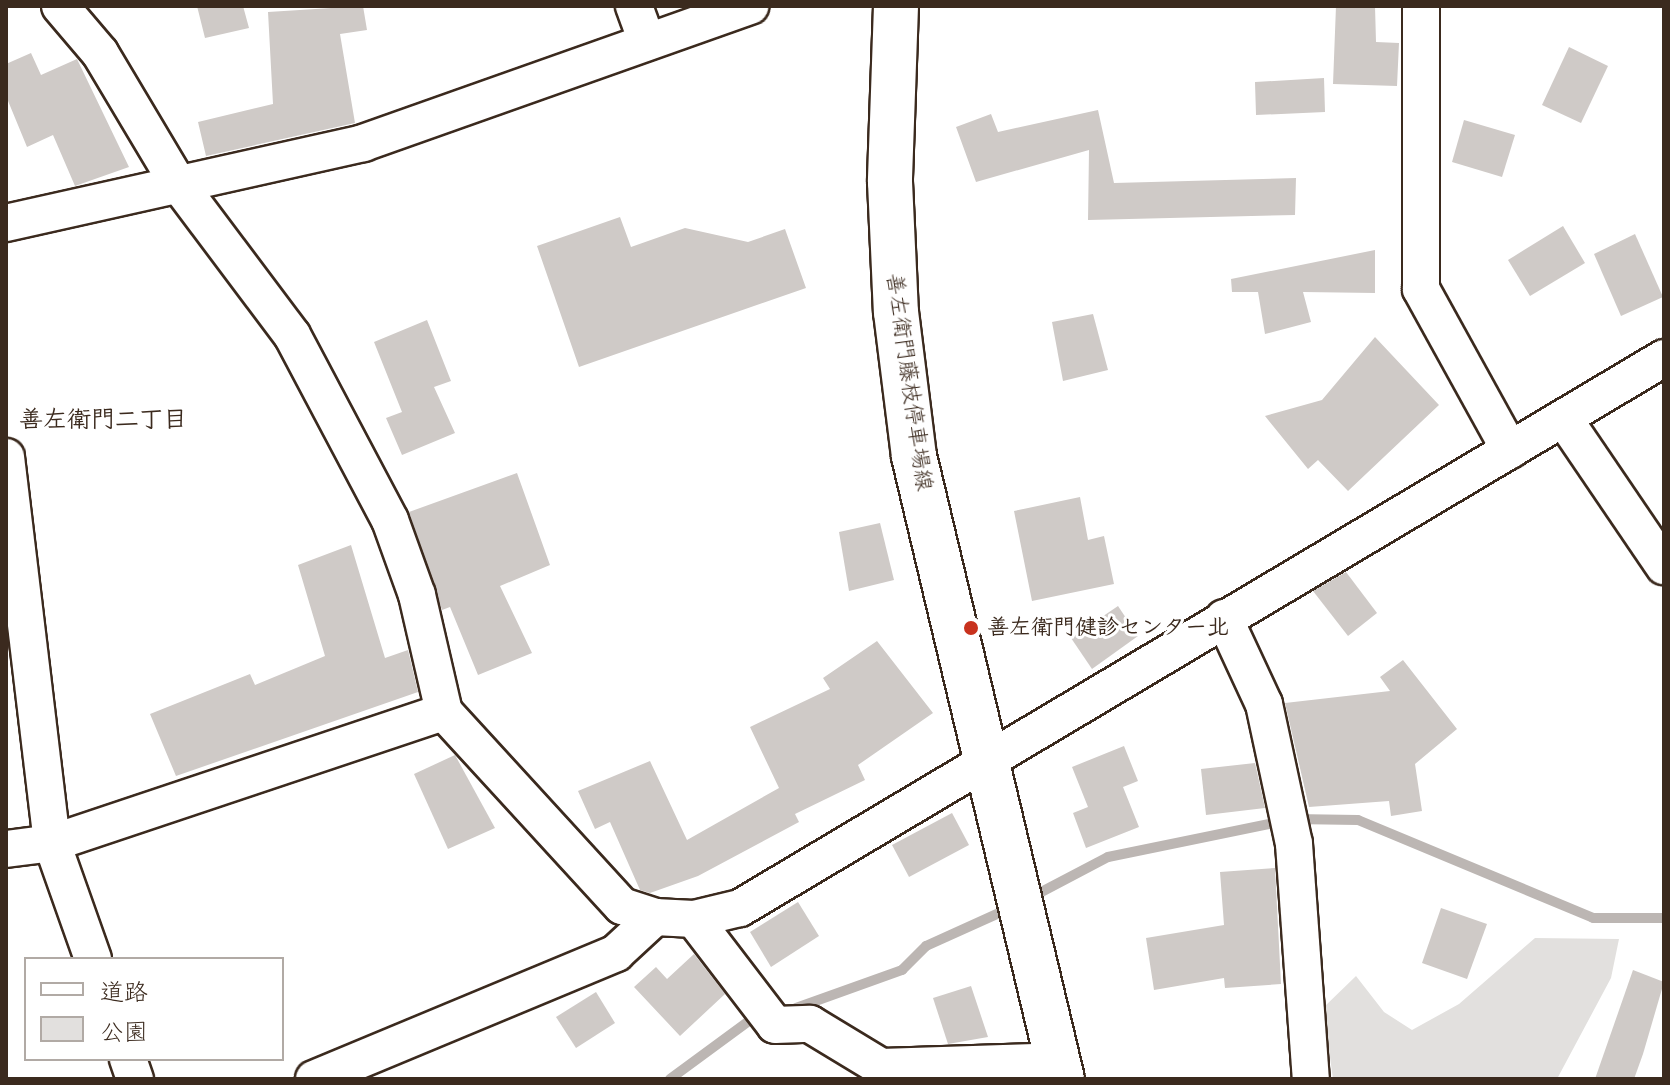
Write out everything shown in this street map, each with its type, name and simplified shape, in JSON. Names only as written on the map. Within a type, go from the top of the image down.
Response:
[{"type":"main road","name":"善左衛門藤枝停車場線","points":[[896,6],[890,182],[896,312],[914,456],[985,765],[1060,1070]]},
{"type":"street","points":[[60,6],[100,53],[177,182],[292,335],[390,520],[417,595],[444,712],[622,906],[655,917],[694,919],[740,908],[985,765],[1224,618],[1664,358]]},
{"type":"street","points":[[634,6],[647,42]]},
{"type":"street","points":[[6,223],[177,182],[363,143],[750,6]]},
{"type":"street","points":[[1421,6],[1421,289],[1510,450]]},
{"type":"street","points":[[1564,419],[1664,566]]},
{"type":"street","points":[[6,457],[52,843],[92,957]]},
{"type":"street","points":[[1224,618],[1264,704],[1294,844],[1311,1079]]},
{"type":"street","points":[[6,849],[52,843],[444,712]]},
{"type":"street","points":[[314,1079],[616,953],[655,917]]},
{"type":"street","points":[[694,919],[775,1025],[810,1024],[881,1067],[1060,1070]]},
{"type":"green space","points":[[1535,938],[1619,939],[1611,978],[1557,1079],[1333,1079],[1323,1008],[1356,976],[1384,1012],[1412,1030],[1459,1004]]},
{"type":"building","points":[[197,6],[243,6],[249,28],[205,38]]},
{"type":"building","points":[[363,6],[367,30],[340,34],[355,123],[206,156],[198,122],[273,104],[268,12]]},
{"type":"building","points":[[1336,6],[1375,6],[1376,42],[1399,43],[1397,86],[1333,84]]},
{"type":"building","points":[[1569,47],[1608,66],[1581,123],[1542,105]]},
{"type":"building","points":[[31,53],[41,75],[77,59],[129,167],[75,186],[53,135],[27,147],[6,96],[6,64]]},
{"type":"building","points":[[1324,78],[1325,112],[1256,115],[1255,82]]},
{"type":"building","points":[[1098,110],[1114,183],[1296,178],[1295,215],[1088,220],[1089,150],[976,182],[956,127],[991,114],[998,132]]},
{"type":"building","points":[[1464,120],[1515,135],[1502,177],[1452,162]]},
{"type":"building","points":[[620,217],[631,247],[685,228],[748,242],[785,229],[806,288],[579,367],[537,246]]},
{"type":"building","points":[[1563,226],[1585,263],[1530,296],[1508,260]]},
{"type":"building","points":[[1635,234],[1663,297],[1621,316],[1594,254]]},
{"type":"building","points":[[1375,250],[1375,293],[1303,292],[1311,322],[1265,334],[1258,292],[1232,292],[1231,279]]},
{"type":"building","points":[[1093,314],[1108,370],[1063,381],[1052,322]]},
{"type":"building","points":[[427,320],[451,381],[434,387],[455,433],[402,455],[386,418],[402,412],[374,342]]},
{"type":"building","points":[[1375,337],[1439,405],[1348,491],[1318,460],[1308,469],[1265,416],[1322,400]]},
{"type":"building","points":[[517,473],[550,565],[500,586],[532,653],[478,675],[450,607],[442,610],[409,512]]},
{"type":"building","points":[[1080,497],[1088,540],[1104,536],[1114,584],[1032,601],[1014,511]]},
{"type":"building","points":[[880,523],[894,580],[849,591],[839,532]]},
{"type":"building","points":[[351,545],[385,658],[408,650],[418,692],[176,776],[150,714],[250,674],[255,685],[325,656],[298,565]]},
{"type":"building","points":[[1346,572],[1377,613],[1348,636],[1313,591]]},
{"type":"building","points":[[1118,606],[1138,636],[1092,669],[1071,638]]},
{"type":"building","points":[[877,641],[933,713],[858,765],[865,780],[795,814],[799,822],[698,876],[650,893],[640,890],[610,822],[595,829],[578,791],[650,761],[687,840],[779,788],[750,727],[830,689],[823,678]]},
{"type":"building","points":[[1403,660],[1457,729],[1415,764],[1422,811],[1391,816],[1389,801],[1309,807],[1285,703],[1390,691],[1380,677]]},
{"type":"building","points":[[1124,746],[1138,781],[1123,787],[1139,827],[1086,848],[1073,813],[1088,807],[1072,767]]},
{"type":"building","points":[[455,755],[495,828],[448,849],[414,774]]},
{"type":"building","points":[[1255,763],[1265,808],[1206,815],[1201,769]]},
{"type":"building","points":[[952,813],[969,845],[909,877],[892,845]]},
{"type":"building","points":[[1275,868],[1281,984],[1225,988],[1224,978],[1154,990],[1146,938],[1224,925],[1220,872]]},
{"type":"building","points":[[798,902],[819,936],[771,967],[750,932]]},
{"type":"building","points":[[1441,908],[1487,924],[1467,979],[1422,963]]},
{"type":"building","points":[[694,954],[725,994],[680,1036],[634,987],[656,967],[667,979]]},
{"type":"building","points":[[1633,970],[1664,982],[1643,1054],[1634,1079],[1595,1079]]},
{"type":"building","points":[[971,986],[988,1037],[948,1044],[933,998]]},
{"type":"building","points":[[596,992],[615,1023],[576,1048],[556,1017]]},
{"type":"waterway","points":[[1028,899],[1108,857],[1293,819],[1358,820],[1593,918],[1664,918]]},
{"type":"waterway","points":[[796,1008],[902,970],[926,946],[1010,908]]},
{"type":"waterway","points":[[670,1079],[757,1015]]},
{"type":"place","name":"善左衛門健診センター北","points":[[971,628]]},
{"type":"district","name":"善左衛門二丁目","points":[[103,420]]}]
